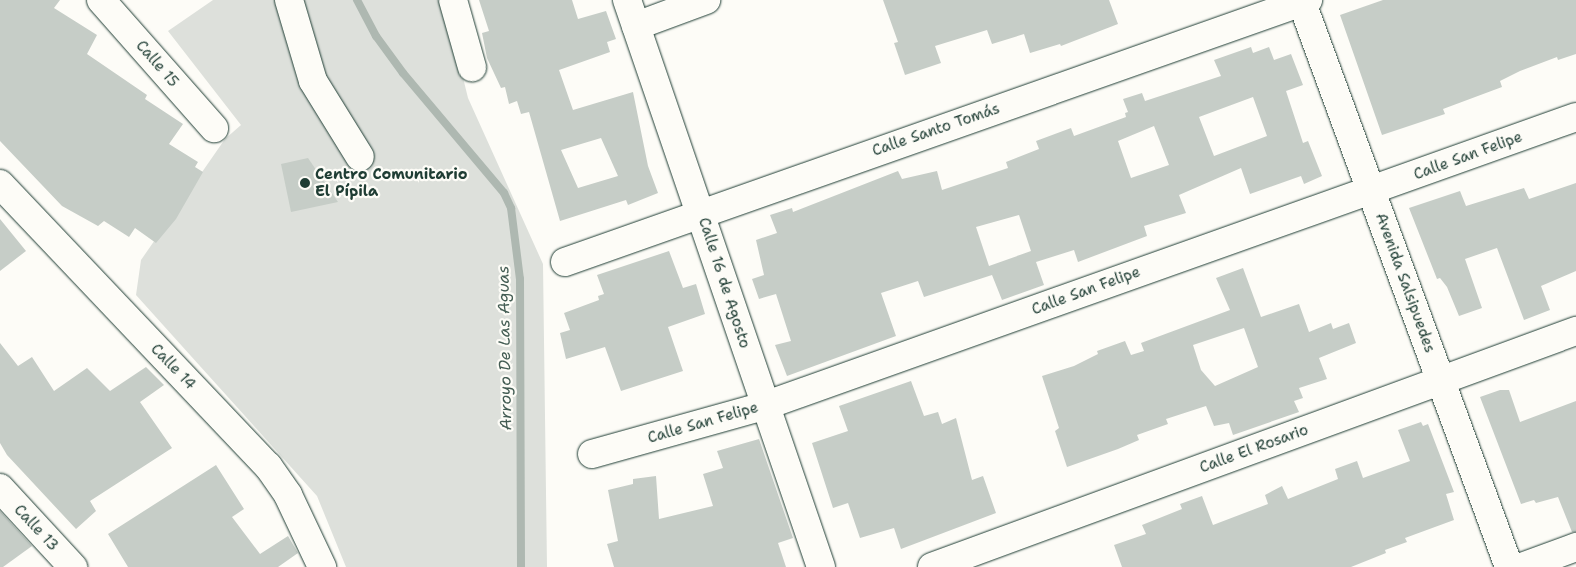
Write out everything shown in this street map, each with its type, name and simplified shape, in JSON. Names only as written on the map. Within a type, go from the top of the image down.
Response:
[{"type":"street","name":"Calle 15","points":[[100,0],[214,128]]},
{"type":"street","points":[[289,0],[313,81],[360,157]]},
{"type":"street","points":[[453,0],[472,67]]},
{"type":"street","name":"Calle 16 de Agosto","points":[[627,0],[701,213],[764,406],[821,567]]},
{"type":"street","points":[[636,26],[706,0]]},
{"type":"street","name":"Avenida Salsipuedes","points":[[1303,1],[1509,567]]},
{"type":"street","name":"Calle Santo Tomás","points":[[565,262],[1303,1]]},
{"type":"street","name":"Calle San Felipe","points":[[592,454],[764,406],[1576,117]]},
{"type":"street","name":"Calle 14","points":[[0,184],[268,466],[288,495],[322,567]]},
{"type":"street","name":"Calle El Rosario","points":[[932,567],[1576,331]]},
{"type":"street","name":"Calle 13","points":[[0,488],[72,567]]},
{"type":"street","points":[[1522,567],[1576,547]]},
{"type":"shaded area","points":[[213,0],[444,0],[468,98],[543,264],[547,567],[346,567],[317,496],[136,295],[141,260],[225,139],[241,125],[168,31]]},
{"type":"building","points":[[0,0],[60,0],[54,8],[97,35],[87,54],[147,95],[145,99],[183,124],[169,144],[198,162],[195,167],[203,172],[176,219],[156,243],[135,228],[129,237],[104,221],[98,226],[62,206],[0,141]]},
{"type":"building","points":[[479,0],[572,0],[578,19],[606,11],[616,39],[607,42],[610,52],[559,70],[573,110],[633,92],[648,166],[658,193],[628,205],[626,200],[560,221],[529,112],[521,114],[517,101],[509,104],[505,87],[501,88],[487,58],[482,33],[489,31]],"holes":[[[601,138],[618,176],[578,188],[561,150]]]},
{"type":"building","points":[[883,0],[1109,0],[1118,24],[1061,46],[1060,44],[1030,53],[1024,34],[992,44],[987,30],[935,46],[941,63],[905,75],[894,43],[898,42]]},
{"type":"building","points":[[1383,0],[1576,0],[1576,54],[1558,60],[1557,57],[1520,71],[1500,81],[1502,87],[1443,109],[1445,114],[1382,135],[1340,15]]},
{"type":"building","points":[[1251,47],[1253,53],[1269,47],[1274,60],[1291,54],[1303,85],[1286,91],[1303,143],[1308,141],[1322,176],[1304,184],[1301,176],[1250,194],[1241,168],[1179,195],[1186,213],[1144,226],[1147,236],[1078,262],[1074,250],[1036,262],[1044,285],[1002,300],[992,275],[924,297],[918,281],[881,293],[896,336],[787,376],[775,345],[791,341],[776,294],[759,299],[752,279],[764,275],[756,240],[777,233],[770,215],[792,208],[793,212],[898,171],[902,179],[937,171],[942,190],[1008,168],[1006,162],[1039,149],[1036,141],[1071,128],[1074,136],[1126,117],[1125,113],[1128,112],[1123,99],[1142,93],[1145,101],[1221,76],[1214,60]],"holes":[[[1253,97],[1267,136],[1214,156],[1199,117]],[[1154,126],[1169,165],[1131,178],[1118,141]],[[1019,215],[1031,251],[989,266],[976,227]]]},
{"type":"building","name":"Centro Comunitario El Pípila","points":[[308,158],[338,202],[291,212],[281,164]]},
{"type":"building","points":[[1576,183],[1576,271],[1541,286],[1550,310],[1524,320],[1497,248],[1465,259],[1482,308],[1459,316],[1447,287],[1440,278],[1437,279],[1409,208],[1460,191],[1466,206],[1524,188],[1529,199]]},
{"type":"building","points":[[0,219],[26,251],[0,271]]},
{"type":"building","points":[[669,251],[683,288],[696,284],[705,314],[668,327],[683,371],[621,391],[605,347],[566,359],[560,333],[570,330],[564,313],[599,300],[598,296],[604,294],[597,275]]},
{"type":"building","points":[[1243,268],[1261,317],[1299,304],[1309,332],[1331,323],[1333,329],[1349,323],[1356,343],[1319,358],[1327,379],[1299,388],[1303,398],[1294,401],[1299,412],[1233,435],[1229,423],[1214,426],[1206,406],[1166,419],[1168,424],[1137,435],[1139,440],[1067,467],[1055,431],[1059,428],[1042,376],[1074,366],[1098,354],[1097,351],[1125,341],[1131,355],[1144,351],[1141,343],[1230,310],[1216,278]],"holes":[[[1244,328],[1258,367],[1215,386],[1201,370],[1193,345]]]},
{"type":"building","points":[[0,343],[18,366],[32,357],[54,391],[87,368],[110,391],[146,367],[164,385],[140,402],[172,448],[90,501],[96,511],[76,529],[7,455],[0,443]]},
{"type":"building","points":[[911,381],[924,416],[938,412],[942,424],[956,418],[972,480],[983,476],[996,513],[901,549],[894,528],[860,538],[848,503],[833,508],[812,443],[848,431],[839,406]]},
{"type":"building","points":[[1500,390],[1509,390],[1520,422],[1576,401],[1576,532],[1572,532],[1558,497],[1536,503],[1534,500],[1521,504],[1480,397]]},
{"type":"building","points":[[1421,422],[1423,426],[1428,424],[1454,492],[1446,494],[1454,520],[1405,538],[1407,542],[1385,550],[1386,553],[1351,567],[1122,567],[1114,545],[1146,534],[1142,525],[1182,509],[1180,504],[1202,496],[1213,525],[1268,504],[1265,495],[1282,486],[1288,499],[1338,479],[1335,469],[1357,461],[1363,478],[1410,461],[1398,430]]},
{"type":"building","points":[[759,439],[793,538],[778,543],[786,567],[614,567],[607,544],[618,541],[608,490],[633,484],[633,479],[656,476],[659,519],[713,506],[703,474],[723,468],[717,451]]},
{"type":"building","points":[[216,465],[244,509],[232,517],[260,554],[288,536],[298,553],[278,567],[128,567],[108,534]]},
{"type":"building","points":[[0,511],[32,546],[3,567],[0,567]]},
{"type":"waterway","name":"Arroyo De Las Aguas","points":[[357,0],[376,36],[403,73],[504,193],[511,208],[520,279],[521,567]]},
{"type":"place","name":"Centro Comunitario El Pípila","points":[[305,183]]}]
